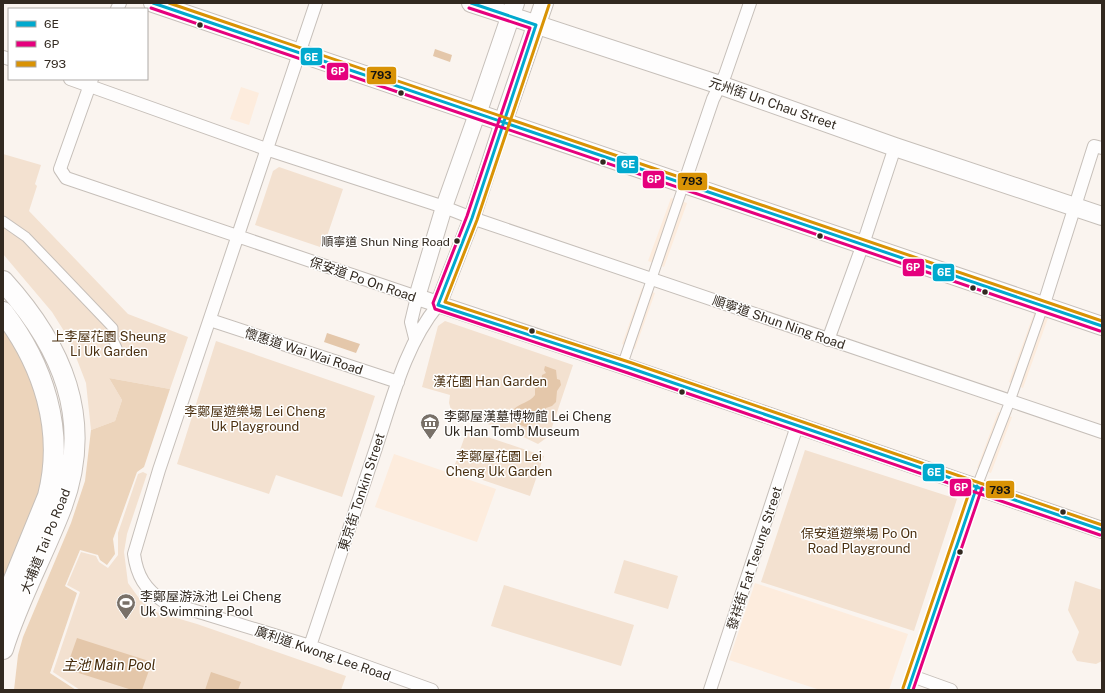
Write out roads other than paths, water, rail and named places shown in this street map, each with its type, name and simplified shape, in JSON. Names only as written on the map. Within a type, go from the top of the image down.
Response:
[{"type":"main road","points":[[153,3],[1102,326]]},
{"type":"main road","name":"元州街 Un Chau Street","points":[[471,3],[513,10],[536,25],[720,84],[895,147],[1074,208],[1102,216]]},
{"type":"main road","name":"東京街 Tonkin Street","points":[[503,122],[544,3]]},
{"type":"main road","points":[[477,114],[513,10]]},
{"type":"main road","name":"大埔道 Tai Po Road","points":[[3,281],[35,320],[60,364],[72,410],[74,440],[70,473],[62,506],[15,615],[3,649]]},
{"type":"main road","name":"大埔道 Tai Po Road","points":[[3,312],[24,342],[41,379],[51,414],[54,449],[52,481],[48,496],[3,606]]},
{"type":"street","points":[[210,320],[316,3]]},
{"type":"street","points":[[622,366],[713,99],[750,3]]},
{"type":"street","name":"順寧道 Shun Ning Road","points":[[77,80],[90,82],[266,149],[444,207],[472,218],[828,340],[1102,432]]},
{"type":"street","name":"保安道 Po On Road","points":[[90,82],[60,168],[66,178],[977,486],[1102,530]]},
{"type":"street","points":[[415,338],[411,322],[417,297],[444,207],[477,114]]},
{"type":"street","name":"東京街 Tonkin Street","points":[[310,646],[398,382],[415,338],[426,320],[438,305],[472,218],[503,122]]},
{"type":"street","points":[[908,690],[977,486],[1010,402],[1043,307],[1094,146],[1102,148]]},
{"type":"street","points":[[828,340],[864,244],[895,147]]},
{"type":"street","points":[[3,221],[26,237],[113,328],[113,340],[117,348]]},
{"type":"street","name":"懷惠道 Wai Wai Road","points":[[210,320],[398,382]]},
{"type":"street","name":"廣利道 Kwong Lee Road","points":[[210,320],[138,536],[134,554],[136,569],[143,584],[152,594],[163,601],[310,646],[432,690]]},
{"type":"street","name":"發祥街 Fat Tseung Street","points":[[710,690],[797,426]]},
{"type":"street","points":[[912,676],[951,690]]},
{"type":"water","points":[[435,49],[452,55],[450,62],[433,56]]},
{"type":"water","points":[[327,333],[360,344],[356,353],[324,342]]},
{"type":"water","points":[[545,366],[556,370],[557,379],[560,380],[561,385],[557,391],[556,402],[552,406],[546,408],[539,421],[526,427],[519,424],[514,419],[514,409],[530,400],[535,395],[535,388],[541,383],[542,375],[546,373],[544,370]]},
{"type":"water","name":"主池 Main Pool","points":[[77,638],[152,662],[142,690],[132,690],[66,669]]},
{"type":"water","points":[[211,672],[241,682],[238,690],[205,690]]},
{"type":"place","name":"順寧道 Shun Ning Road","points":[[457,241]]},
{"type":"place","name":"李鄭屋漢墓博物館 Lei Cheng Uk Han Tomb Museum","points":[[430,440]]},
{"type":"place","name":"李鄭屋游泳池 Lei Cheng Uk Swimming Pool","points":[[126,620]]},
{"type":"park label","name":"上李屋花園 Sheung Li Uk Garden","points":[[109,344]]},
{"type":"park label","name":"漢花園 Han Garden","points":[[490,381]]},
{"type":"park label","name":"李鄭屋遊樂場 Lei Cheng Uk Playground","points":[[255,418]]},
{"type":"park label","name":"李鄭屋花園 Lei Cheng Uk Garden","points":[[499,464]]},
{"type":"park label","name":"保安道遊樂場 Po On Road Playground","points":[[859,540]]}]
